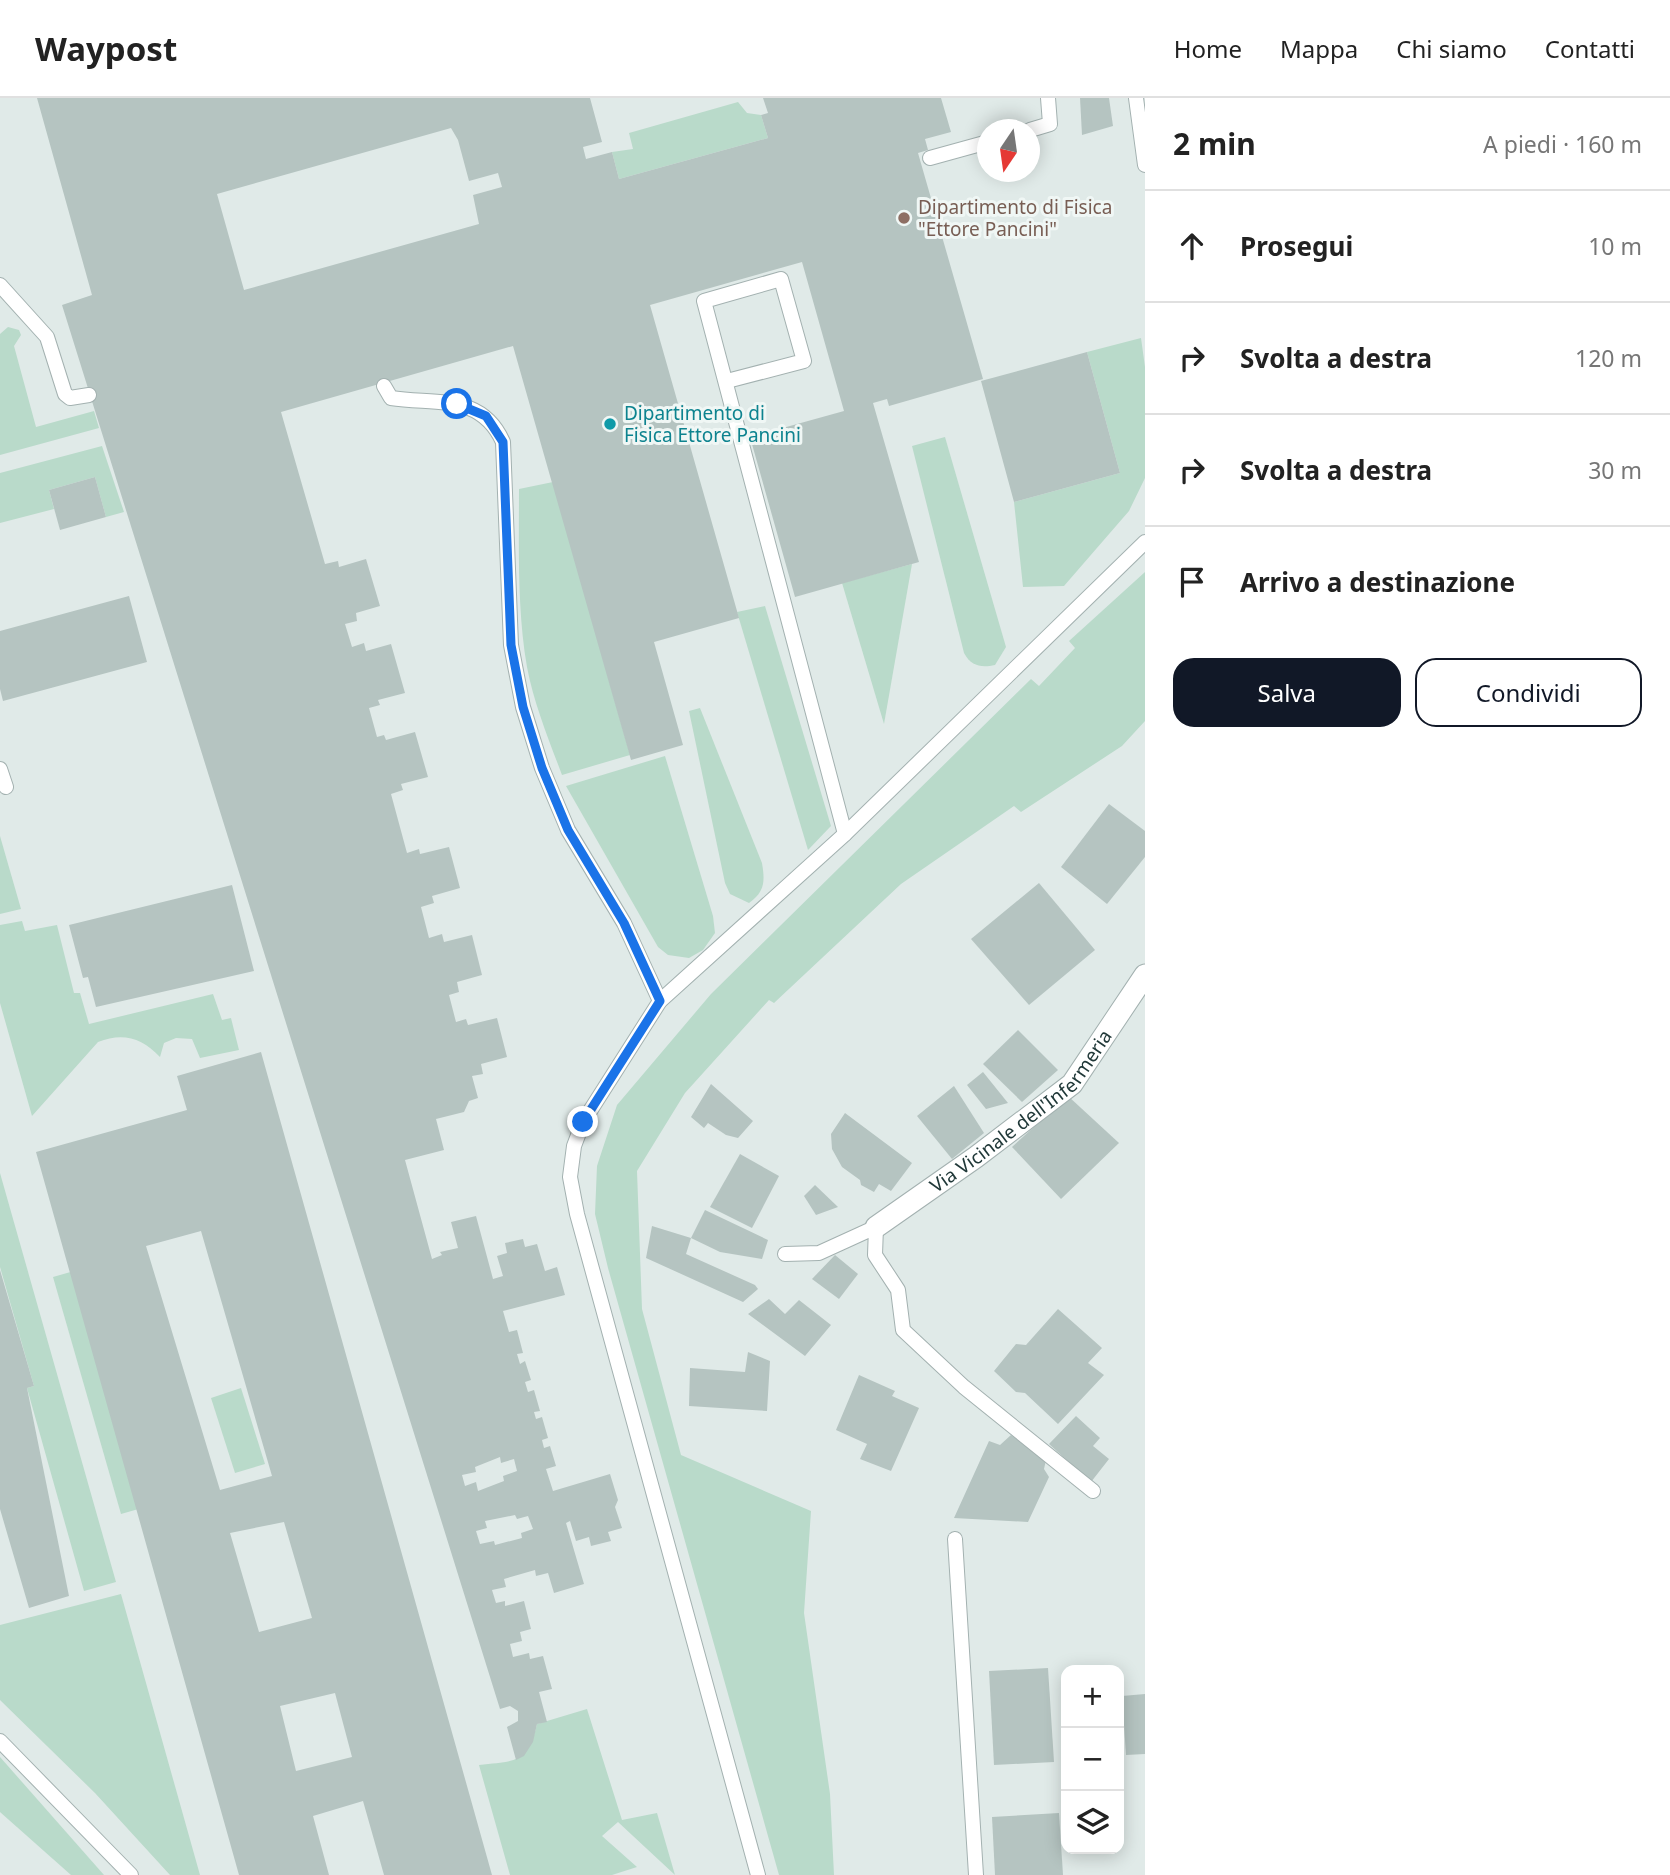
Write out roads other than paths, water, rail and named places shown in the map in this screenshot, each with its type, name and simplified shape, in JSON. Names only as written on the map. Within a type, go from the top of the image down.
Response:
[{"type":"street","name":"Via Vicinale dell'Infermeria","points":[[876,1227],[976,1157],[1072,1084],[1145,975]]},
{"type":"lane","points":[[1040,127],[1050,124],[1048,98]]},
{"type":"lane","points":[[1136,98],[1145,165]]},
{"type":"lane","points":[[930,158],[977,145]]},
{"type":"lane","points":[[727,381],[804,361],[781,279],[704,301],[845,834]]},
{"type":"lane","points":[[2,297],[47,337],[65,394],[70,398],[89,395]]},
{"type":"lane","points":[[384,386],[391,398],[457,404],[473,409],[486,416],[503,442],[511,645],[523,707],[542,768],[568,830],[624,923],[660,1001]]},
{"type":"lane","points":[[758,1875],[581,1226],[570,1177],[574,1146],[583,1122],[660,1001],[845,834],[1145,542]]},
{"type":"lane","points":[[0,769],[6,787]]},
{"type":"lane","points":[[785,1254],[819,1253],[876,1227],[876,1255],[898,1290],[903,1331],[964,1387],[1093,1490]]},
{"type":"lane","points":[[955,1539],[976,1875]]},
{"type":"lane","points":[[0,1741],[131,1875]]},
{"type":"place","name":"Dipartimento di Fisica \"Ettore Pancini\"","points":[[904,218]]},
{"type":"place","name":"Dipartimento di Fisica Ettore Pancini","points":[[610,424]]}]
